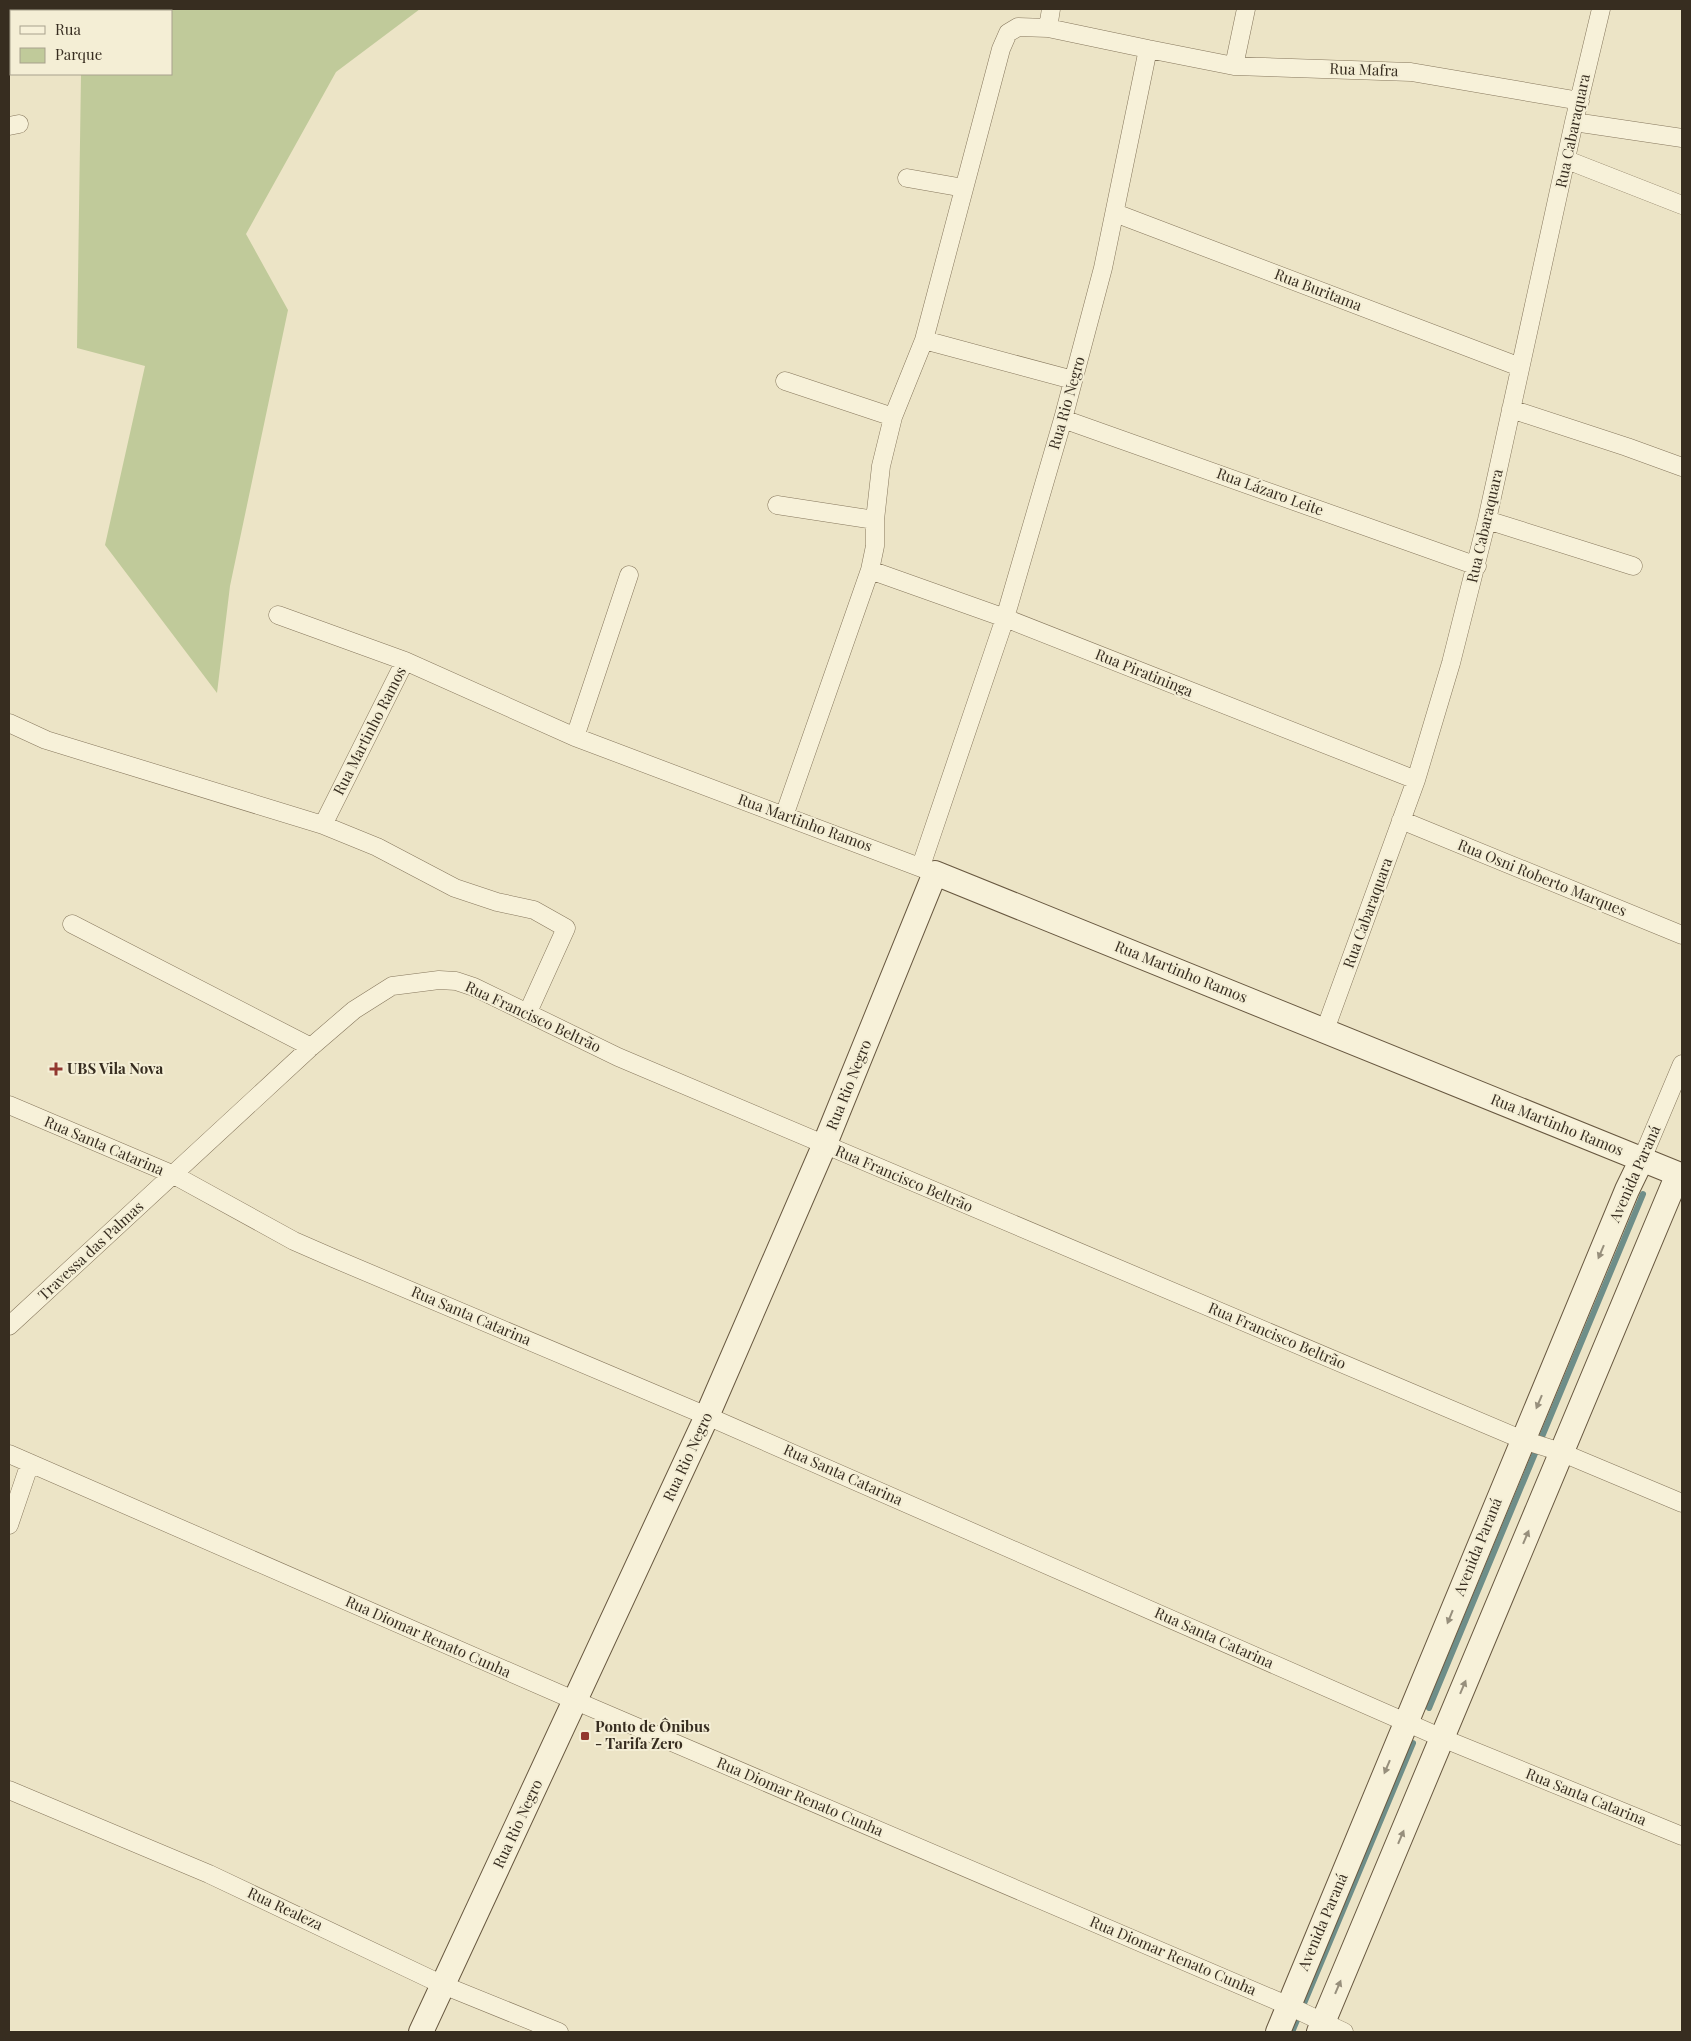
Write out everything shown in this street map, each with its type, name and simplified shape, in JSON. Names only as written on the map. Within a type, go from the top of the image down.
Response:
[{"type":"street","points":[[1048,28],[1051,9]]},
{"type":"street","points":[[1234,66],[1246,9]]},
{"type":"street","name":"Rua Cabaraquara","points":[[1325,1030],[1416,780],[1451,663],[1477,566],[1574,122],[1601,9]]},
{"type":"street","points":[[784,816],[870,570],[876,541],[875,520],[881,466],[893,416],[924,340],[1001,49],[1008,33],[1018,27],[1048,28],[1148,49]]},
{"type":"street","name":"Rua Mafra","points":[[1148,49],[1234,66],[1411,72],[1580,101]]},
{"type":"street","name":"Rua Rio Negro","points":[[421,2032],[707,1416],[824,1146],[928,869],[1005,618],[1063,418],[1101,277],[1148,49]]},
{"type":"street","points":[[1574,122],[1682,138]]},
{"type":"street","points":[[1567,160],[1682,205]]},
{"type":"street","points":[[907,178],[964,188]]},
{"type":"street","name":"Rua Buritama","points":[[1115,213],[1520,367]]},
{"type":"street","points":[[924,340],[1073,380]]},
{"type":"street","points":[[785,381],[893,416]]},
{"type":"street","points":[[1511,409],[1682,467]]},
{"type":"street","name":"Rua Lázaro Leite","points":[[1063,418],[1477,566]]},
{"type":"street","points":[[777,505],[875,520]]},
{"type":"street","points":[[1487,520],[1632,566]]},
{"type":"street","name":"Rua Piratininga","points":[[870,570],[1005,618],[1416,780]]},
{"type":"street","points":[[575,737],[629,575]]},
{"type":"street","points":[[278,616],[405,661]]},
{"type":"street","name":"Rua Martinho Ramos","points":[[323,825],[405,661],[575,737],[928,869],[1680,1175]]},
{"type":"street","points":[[9,723],[46,740],[323,825],[377,848],[455,888],[497,902],[534,910],[566,928],[528,1012]]},
{"type":"street","name":"Rua Osni Roberto Marques","points":[[1401,820],[1682,936]]},
{"type":"street","points":[[72,924],[311,1047]]},
{"type":"street","name":"Rua Francisco Beltrão","points":[[174,1175],[311,1047],[354,1010],[375,995],[392,986],[414,982],[456,981],[474,987],[528,1012],[618,1058],[824,1146],[1529,1442],[1559,1452],[1682,1503]]},
{"type":"street","name":"Avenida Paraná","points":[[1278,2032],[1292,2008],[1406,1722],[1529,1442],[1626,1190],[1642,1159],[1682,1064]]},
{"type":"street","name":"Rua Santa Catarina","points":[[9,1105],[174,1175],[302,1244],[707,1416],[1442,1738],[1682,1836]]},
{"type":"street","name":"Travessa das Palmas","points":[[9,1326],[174,1175]]},
{"type":"street","points":[[1327,2027],[1559,1452],[1680,1175]]},
{"type":"street","name":"Rua Diomar Renato Cunha","points":[[9,1454],[576,1701],[1292,2008],[1327,2027]]},
{"type":"street","points":[[9,1525],[30,1463]]},
{"type":"street","name":"Rua Realeza","points":[[9,1790],[209,1874],[443,1985],[559,2032]]},
{"type":"green space","points":[[420,9],[336,72],[246,234],[288,310],[230,586],[217,693],[105,545],[145,366],[77,348],[81,75],[172,75],[172,10],[81,10]]},
{"type":"waterway","points":[[1429,1708],[1643,1194]]},
{"type":"waterway","points":[[1292,2032],[1413,1743]]},
{"type":"place","name":"UBS Vila Nova","points":[[56,1069]]},
{"type":"place","name":"Ponto de Ônibus - Tarifa Zero","points":[[585,1736]]}]
